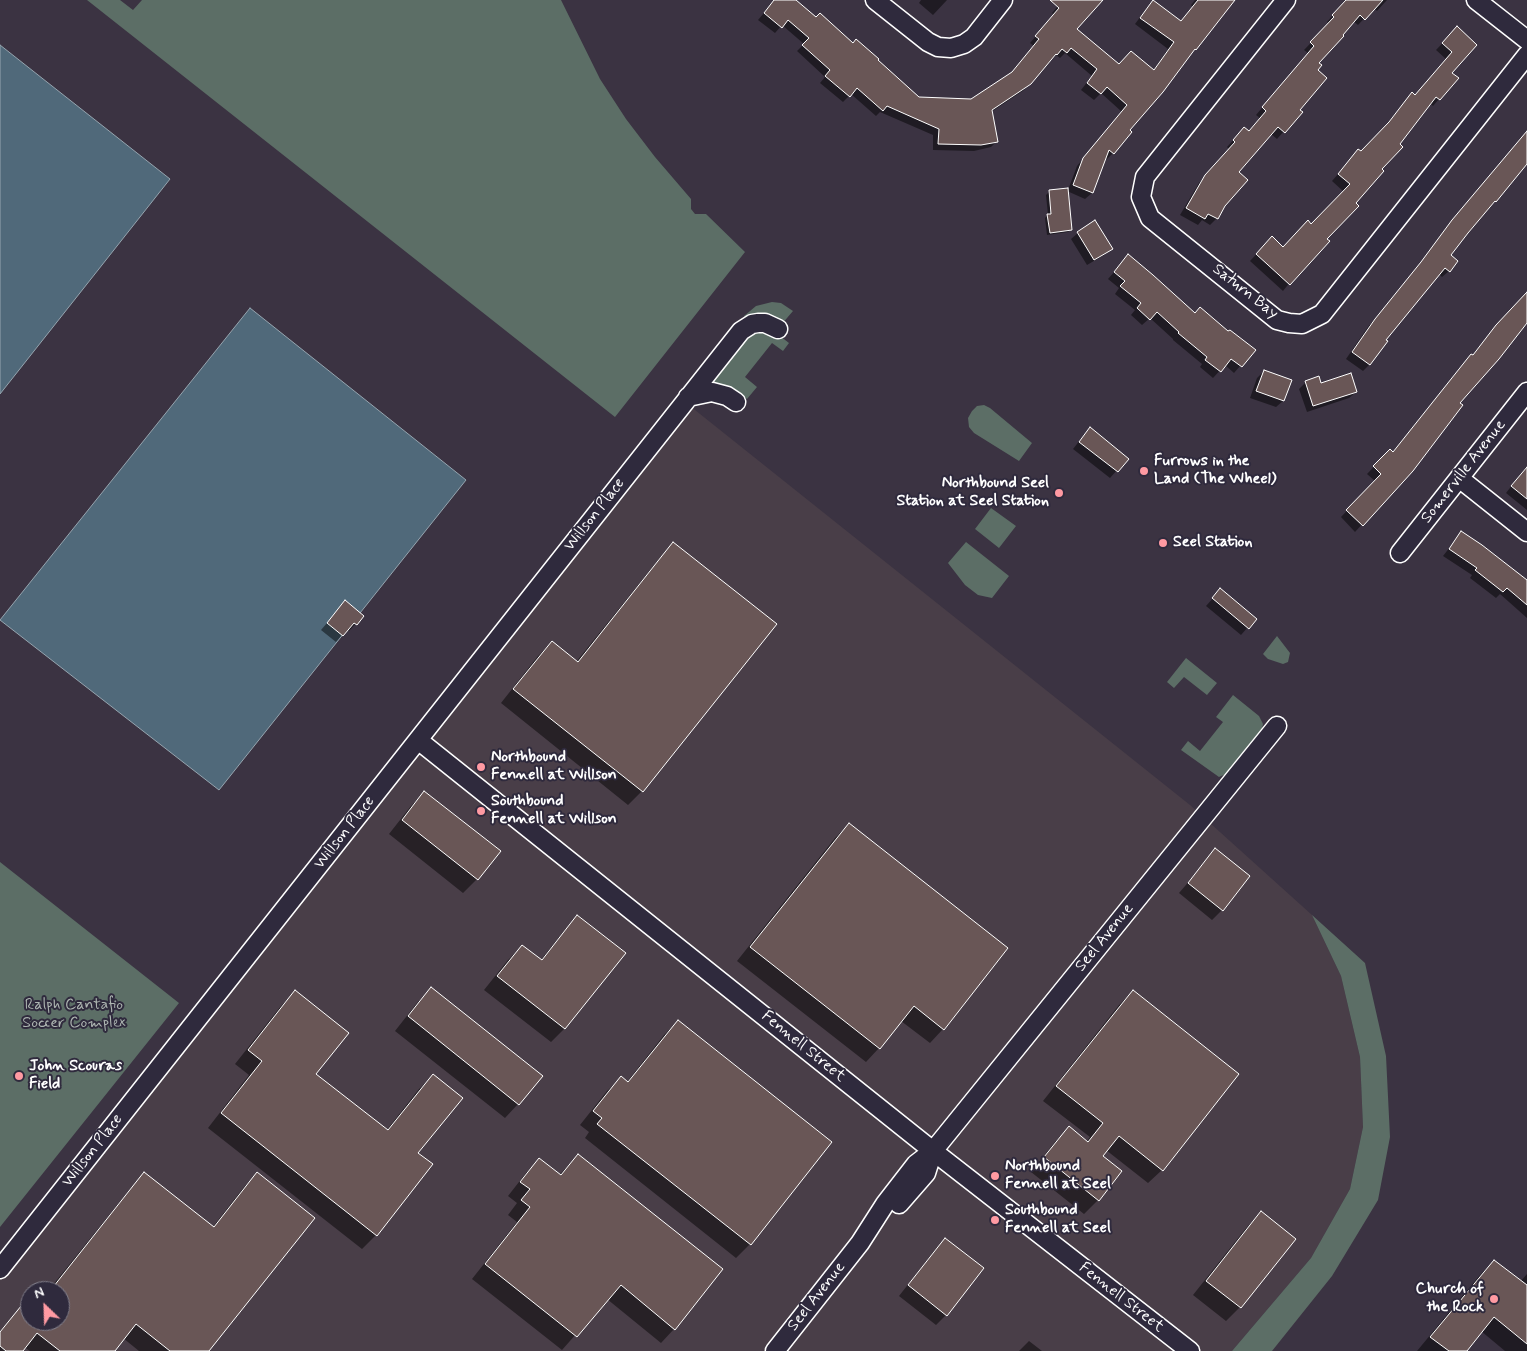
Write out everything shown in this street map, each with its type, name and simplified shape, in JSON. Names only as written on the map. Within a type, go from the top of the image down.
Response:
[{"type":"street","points":[[875,0],[928,42],[938,47],[951,48],[964,44],[974,37],[1003,0]]},
{"type":"street","name":"Saturn Bay","points":[[1286,0],[1145,177],[1141,197],[1150,218],[1277,320],[1289,323],[1302,324],[1322,314],[1527,55]]},
{"type":"street","points":[[1476,0],[1527,40]]},
{"type":"street","name":"Willson Place","points":[[0,1270],[741,331],[752,324],[765,323],[778,329]]},
{"type":"street","points":[[688,397],[712,392],[728,396],[736,402]]},
{"type":"street","name":"Somerville Avenue","points":[[1400,553],[1527,392]]},
{"type":"street","points":[[1459,478],[1527,532]]},
{"type":"street","name":"Seel Avenue","points":[[775,1351],[860,1243],[885,1204],[916,1164],[933,1151],[1278,726]]},
{"type":"street","name":"Fennell Street","points":[[418,740],[933,1151],[1190,1351]]},
{"type":"shaded area","points":[[685,402],[1190,805],[1312,915],[1341,976],[1360,1057],[1363,1127],[1350,1189],[1311,1258],[1232,1351],[0,1351],[0,1269]]},
{"type":"green space","points":[[87,0],[120,0],[133,10],[142,0],[561,0],[600,79],[626,119],[691,199],[691,209],[695,214],[706,214],[745,252],[615,417]]},
{"type":"green space","points":[[772,302],[781,303],[793,311],[781,325],[746,319],[744,316],[756,306]]},
{"type":"green space","points":[[762,329],[780,336],[789,343],[783,351],[772,343],[745,377],[757,387],[747,399],[711,384],[709,379],[744,336]]},
{"type":"green space","points":[[984,405],[1032,443],[1019,461],[974,433],[969,427],[968,418],[972,411],[977,406]]},
{"type":"green space","points":[[991,508],[1016,526],[999,548],[975,529]]},
{"type":"green space","points":[[966,542],[1009,576],[992,598],[978,595],[965,585],[948,563]]},
{"type":"green space","points":[[1277,636],[1290,653],[1288,662],[1283,664],[1268,659],[1263,654]]},
{"type":"green space","points":[[1186,658],[1217,683],[1207,695],[1184,677],[1174,688],[1167,682]]},
{"type":"green space","points":[[1233,695],[1259,716],[1263,724],[1262,729],[1226,774],[1219,777],[1181,750],[1188,741],[1200,751],[1223,722],[1216,717]]},
{"type":"green space","name":"Ralph Cantafio Soccer Complex","points":[[0,862],[179,1003],[0,1227]]},
{"type":"green space","points":[[1312,915],[1365,963],[1386,1056],[1390,1137],[1378,1200],[1332,1276],[1272,1351],[1232,1351],[1311,1258],[1350,1189],[1363,1127],[1360,1057],[1341,976]]},
{"type":"water","points":[[0,45],[170,179],[0,394]]},
{"type":"water","points":[[250,308],[466,480],[219,790],[0,620]]},
{"type":"building","points":[[774,0],[796,0],[816,17],[820,13],[853,43],[856,39],[919,97],[971,99],[1012,72],[1039,39],[1035,36],[1059,8],[1050,0],[1103,0],[1077,29],[1119,64],[1131,51],[1154,70],[1174,42],[1140,18],[1153,0],[1181,21],[1198,0],[1235,0],[1163,92],[1130,130],[1132,132],[1114,154],[1109,150],[1093,193],[1073,185],[1083,158],[1127,105],[1107,87],[1101,94],[1087,83],[1097,69],[1071,48],[1067,53],[1062,49],[1031,84],[992,110],[998,142],[981,145],[938,144],[939,129],[887,106],[883,111],[857,88],[850,97],[825,76],[830,70],[802,45],[809,38],[788,20],[782,28],[764,13]]},
{"type":"building","points":[[1346,0],[1383,0],[1365,20],[1360,15],[1319,63],[1322,65],[1318,70],[1327,78],[1300,110],[1303,112],[1285,133],[1278,127],[1239,172],[1248,180],[1225,206],[1218,219],[1208,214],[1205,219],[1186,208],[1205,175],[1235,142],[1233,140],[1244,127],[1249,131],[1266,111],[1262,107],[1314,46],[1310,42],[1334,17],[1332,15]]},
{"type":"building","points":[[1457,26],[1477,45],[1452,73],[1459,78],[1440,100],[1436,97],[1400,144],[1403,147],[1382,169],[1384,171],[1356,203],[1359,206],[1327,239],[1330,241],[1290,285],[1256,254],[1272,236],[1283,247],[1308,220],[1311,224],[1350,184],[1338,174],[1358,149],[1361,151],[1389,122],[1412,92],[1415,95],[1452,52],[1442,43]]},
{"type":"building","points":[[1527,131],[1527,164],[1451,255],[1458,261],[1450,272],[1445,268],[1386,340],[1388,341],[1370,365],[1352,352],[1375,319],[1452,220]]},
{"type":"building","points":[[1068,188],[1072,230],[1050,233],[1047,214],[1051,214],[1049,190]]},
{"type":"building","points":[[1095,220],[1113,249],[1094,260],[1077,232]]},
{"type":"building","points":[[1128,254],[1195,313],[1200,307],[1228,331],[1230,330],[1256,350],[1242,367],[1231,359],[1221,372],[1205,360],[1207,357],[1178,333],[1157,312],[1150,320],[1137,308],[1141,303],[1120,286],[1125,281],[1114,272]]},
{"type":"building","points":[[1527,292],[1527,323],[1499,359],[1460,403],[1463,405],[1413,471],[1363,526],[1346,510],[1381,474],[1373,466],[1390,449],[1393,452],[1471,354],[1473,355],[1496,325]]},
{"type":"building","points":[[1264,370],[1292,380],[1284,401],[1256,391]]},
{"type":"building","points":[[1351,373],[1357,392],[1313,406],[1305,381],[1319,376],[1321,383]]},
{"type":"building","points":[[1090,427],[1129,459],[1118,472],[1079,442]]},
{"type":"building","points":[[1527,467],[1527,499],[1511,486]]},
{"type":"building","points":[[1461,531],[1527,580],[1527,605],[1507,588],[1503,592],[1475,570],[1477,568],[1449,549]]},
{"type":"building","points":[[673,542],[777,624],[643,792],[513,689],[552,641],[578,662]]},
{"type":"building","points":[[1220,588],[1257,619],[1249,629],[1212,598]]},
{"type":"building","points":[[345,600],[364,616],[357,625],[354,623],[343,636],[327,623]]},
{"type":"building","points":[[424,791],[501,851],[478,880],[402,820]]},
{"type":"building","points":[[849,823],[1008,948],[944,1030],[914,1006],[880,1049],[750,947]]},
{"type":"building","points":[[1215,848],[1250,876],[1223,911],[1188,883]]},
{"type":"building","points":[[577,915],[626,953],[565,1029],[497,976],[522,945],[542,960]]},
{"type":"building","points":[[431,987],[543,1076],[519,1105],[408,1016]]},
{"type":"building","points":[[295,990],[349,1033],[316,1074],[388,1130],[433,1074],[463,1098],[418,1153],[433,1164],[377,1236],[221,1113],[262,1061],[248,1050]]},
{"type":"building","points":[[1133,990],[1239,1074],[1163,1171],[1119,1136],[1103,1156],[1122,1171],[1099,1201],[1044,1157],[1069,1126],[1088,1142],[1103,1123],[1056,1086]]},
{"type":"building","points":[[678,1020],[832,1142],[751,1245],[597,1124],[602,1118],[593,1111],[621,1076],[628,1082]]},
{"type":"building","points":[[578,1154],[723,1269],[675,1330],[621,1285],[577,1337],[485,1264],[530,1207],[521,1200],[530,1189],[520,1182],[539,1158],[561,1175]]},
{"type":"building","points":[[144,1172],[214,1227],[257,1172],[315,1218],[209,1351],[170,1351],[136,1324],[115,1351],[60,1351],[37,1333],[23,1351],[6,1351],[0,1346],[0,1332],[20,1307],[20,1331],[70,1331],[70,1281],[58,1281]]},
{"type":"building","points":[[1261,1211],[1296,1239],[1241,1308],[1206,1281]]},
{"type":"building","points":[[945,1238],[984,1268],[947,1316],[908,1285]]},
{"type":"building","name":"Church of the Rock","points":[[1494,1260],[1527,1285],[1527,1344],[1494,1317],[1467,1351],[1449,1351],[1430,1337]]},
{"type":"place","name":"Furrows in the Land (The Wheel)","points":[[1144,471]]},
{"type":"place","name":"Northbound Seel Station at Seel Station","points":[[1059,493]]},
{"type":"place","name":"Seel Station","points":[[1163,543]]},
{"type":"place","name":"Northbound Fennell at Willson","points":[[481,767]]},
{"type":"place","name":"Southbound Fennell at Willson","points":[[481,811]]},
{"type":"place","name":"John Scouras Field","points":[[19,1076]]},
{"type":"place","name":"Northbound Fennell at Seel","points":[[995,1176]]},
{"type":"place","name":"Southbound Fennell at Seel","points":[[995,1220]]},
{"type":"place","name":"Church of the Rock","points":[[1494,1299]]}]
